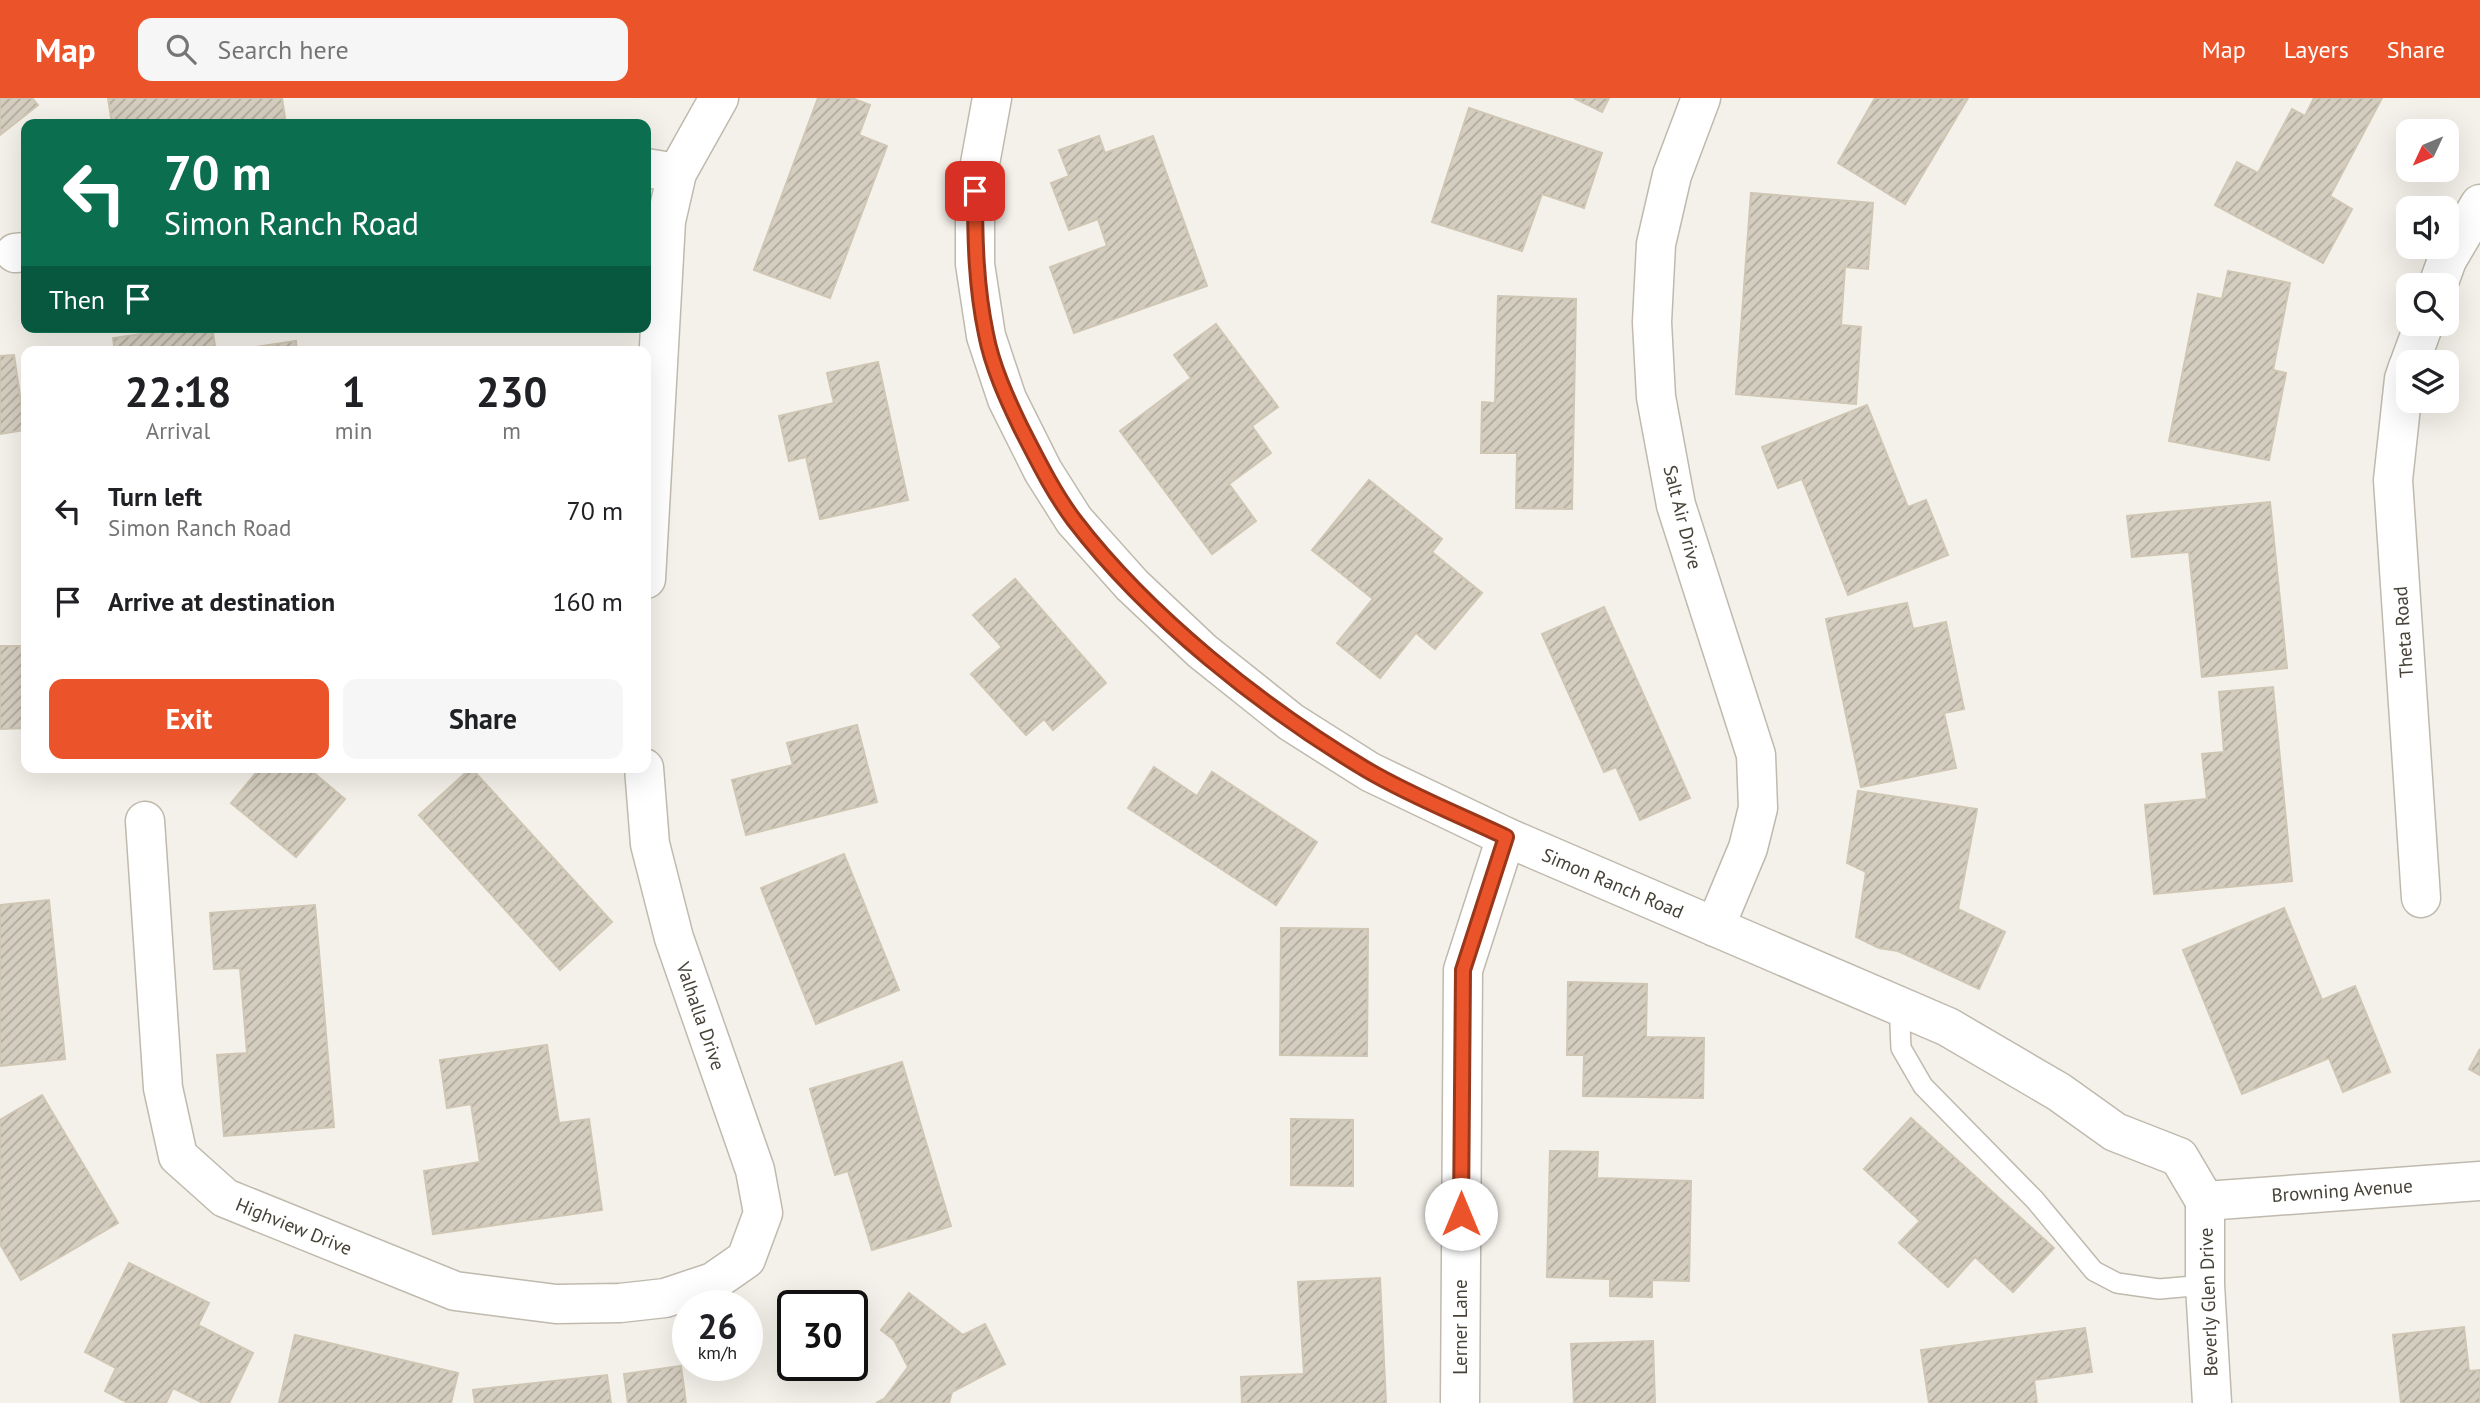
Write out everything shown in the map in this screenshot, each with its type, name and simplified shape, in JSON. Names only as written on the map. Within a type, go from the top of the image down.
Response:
[{"type":"street","points":[[651,477],[666,221],[661,170],[719,98]]},
{"type":"street","name":"Simon Ranch Road","points":[[992,98],[975,191],[975,264],[986,336],[1007,399],[1043,471],[1074,520],[1132,584],[1202,651],[1291,722],[1370,772],[1506,837],[1948,1027],[2048,1085],[2115,1132],[2179,1157],[2205,1202]]},
{"type":"street","name":"Salt Air Drive","points":[[1700,98],[1672,175],[1656,244],[1652,321],[1656,397],[1676,505],[1756,755],[1758,808],[1748,848],[1715,927]]},
{"type":"street","points":[[2442,273],[2447,260],[2480,204]]},
{"type":"street","name":"Theta Road","points":[[2400,413],[2393,481],[2421,898]]},
{"type":"street","name":"Valhalla Drive","points":[[644,773],[650,844],[674,938],[755,1170],[763,1213],[746,1259]]},
{"type":"street","name":"Highview Drive","points":[[145,821],[163,1088],[178,1156],[225,1198],[455,1291],[508,1300],[620,1303],[665,1298],[713,1282],[746,1259]]},
{"type":"street","name":"Lerner Lane","points":[[1460,1403],[1463,970],[1506,837]]},
{"type":"street","name":"Browning Avenue","points":[[2205,1202],[2480,1181]]},
{"type":"street","name":"Beverly Glen Drive","points":[[2205,1202],[2205,1285],[2212,1403]]},
{"type":"lane","points":[[1903,1008],[1900,1025],[1901,1048],[1923,1086],[2035,1200],[2094,1271],[2118,1283],[2158,1289],[2205,1285]]},
{"type":"building","points":[[0,98],[32,98],[38,105],[0,135]]},
{"type":"building","points":[[108,98],[282,98],[285,118],[278,119],[111,119]]},
{"type":"building","points":[[818,98],[852,98],[870,105],[859,135],[887,146],[830,298],[754,270]]},
{"type":"building","points":[[1574,98],[1609,98],[1602,112]]},
{"type":"building","points":[[1875,98],[1968,98],[1905,204],[1838,163]]},
{"type":"building","points":[[2314,98],[2382,98],[2330,196],[2352,209],[2323,263],[2215,205],[2237,162],[2258,173],[2292,109],[2305,116]]},
{"type":"building","points":[[1469,108],[1602,153],[1584,208],[1542,194],[1522,251],[1432,222]]},
{"type":"building","points":[[1099,136],[1105,153],[1153,136],[1207,286],[1074,333],[1050,267],[1107,246],[1098,219],[1069,230],[1051,183],[1069,176],[1059,150]]},
{"type":"building","points":[[1751,193],[1873,203],[1868,269],[1845,267],[1841,325],[1861,327],[1856,404],[1736,394]]},
{"type":"building","points":[[2228,271],[2290,283],[2273,370],[2286,373],[2269,460],[2169,441],[2198,294],[2222,299]]},
{"type":"building","points":[[1498,296],[1576,299],[1572,509],[1516,508],[1517,453],[1481,453],[1482,402],[1495,403]]},
{"type":"building","points":[[1216,324],[1278,407],[1252,426],[1271,453],[1229,484],[1256,521],[1212,554],[1120,431],[1191,378],[1174,355]]},
{"type":"building","points":[[148,333],[213,333],[215,346],[114,346],[113,338]]},
{"type":"building","points":[[296,341],[296,346],[262,346]]},
{"type":"building","points":[[14,355],[21,403],[21,431],[0,434],[0,356]]},
{"type":"building","points":[[878,362],[908,500],[820,519],[806,457],[789,461],[779,416],[834,403],[827,373]]},
{"type":"building","points":[[1867,405],[1908,507],[1926,500],[1948,555],[1848,595],[1802,479],[1778,488],[1762,447]]},
{"type":"building","points":[[1369,480],[1442,539],[1432,552],[1482,593],[1435,649],[1416,633],[1380,678],[1337,643],[1373,599],[1312,550]]},
{"type":"building","points":[[2270,502],[2287,668],[2202,677],[2189,552],[2132,557],[2127,516]]},
{"type":"building","points":[[1015,579],[1106,683],[1053,730],[1044,719],[1026,735],[971,674],[1002,647],[973,615]]},
{"type":"building","points":[[1907,603],[1913,629],[1946,622],[1964,709],[1944,713],[1956,768],[1861,787],[1826,619]]},
{"type":"building","points":[[1604,607],[1690,798],[1640,820],[1616,767],[1604,772],[1542,634]]},
{"type":"building","points":[[0,646],[21,646],[21,728],[0,729]]},
{"type":"building","points":[[2273,687],[2292,881],[2154,894],[2145,805],[2207,799],[2202,754],[2224,752],[2219,692]]},
{"type":"building","points":[[857,725],[877,802],[746,835],[732,780],[793,765],[787,743]]},
{"type":"building","points":[[1154,767],[1197,796],[1212,772],[1317,842],[1276,905],[1128,808]]},
{"type":"building","points":[[256,773],[314,773],[345,799],[296,857],[231,803]]},
{"type":"building","points":[[465,773],[476,773],[612,922],[560,970],[419,815]]},
{"type":"building","points":[[1858,791],[1977,809],[1958,909],[2005,932],[1979,989],[1898,951],[1879,948],[1856,937],[1866,872],[1847,863]]},
{"type":"building","points":[[844,854],[899,990],[816,1024],[761,888]]},
{"type":"building","points":[[49,900],[65,1059],[0,1066],[0,905]]},
{"type":"building","points":[[315,905],[334,1127],[224,1136],[217,1055],[247,1053],[240,968],[214,969],[210,913]]},
{"type":"building","points":[[2284,908],[2322,1000],[2355,986],[2390,1072],[2343,1092],[2329,1058],[2242,1094],[2183,950]]},
{"type":"building","points":[[1281,928],[1368,929],[1367,1056],[1280,1055]]},
{"type":"building","points":[[1568,982],[1647,984],[1646,1037],[1704,1038],[1703,1098],[1583,1096],[1584,1055],[1567,1055]]},
{"type":"building","points":[[547,1045],[559,1123],[589,1119],[602,1210],[433,1234],[424,1171],[480,1162],[471,1104],[447,1108],[440,1060]]},
{"type":"building","points":[[2480,1049],[2480,1075],[2469,1069]]},
{"type":"building","points":[[902,1062],[951,1226],[872,1250],[848,1171],[835,1175],[810,1089]]},
{"type":"building","points":[[42,1095],[118,1223],[21,1280],[0,1244],[0,1120]]},
{"type":"building","points":[[1911,1118],[2054,1248],[2013,1292],[1975,1257],[1948,1287],[1899,1243],[1920,1221],[1864,1169]]},
{"type":"building","points":[[1291,1119],[1353,1120],[1353,1186],[1291,1185]]},
{"type":"building","points":[[1550,1151],[1598,1152],[1597,1178],[1691,1181],[1689,1281],[1652,1280],[1652,1297],[1610,1296],[1610,1279],[1547,1277]]},
{"type":"building","points":[[129,1263],[209,1303],[198,1325],[253,1353],[229,1403],[203,1403],[173,1388],[166,1403],[128,1403],[105,1391],[116,1368],[85,1352]]},
{"type":"building","points":[[1380,1278],[1386,1403],[1242,1403],[1241,1377],[1304,1374],[1298,1282]]},
{"type":"building","points":[[909,1293],[963,1335],[985,1324],[1005,1364],[952,1392],[949,1403],[876,1403],[884,1399],[908,1367],[894,1340],[881,1330]]},
{"type":"building","points":[[2464,1327],[2469,1371],[2480,1370],[2480,1403],[2401,1403],[2393,1335]]},
{"type":"building","points":[[2085,1328],[2092,1372],[2034,1380],[2037,1403],[1929,1403],[1921,1350]]},
{"type":"building","points":[[295,1335],[458,1373],[451,1403],[279,1403]]},
{"type":"building","points":[[1653,1341],[1655,1403],[1574,1403],[1571,1344]]},
{"type":"building","points":[[672,1367],[672,1381],[683,1381],[686,1403],[628,1403],[624,1374]]},
{"type":"building","points":[[607,1375],[611,1403],[475,1403],[473,1390]]},
{"type":"route","points":[[975,191],[975,264],[986,336],[1007,399],[1043,471],[1074,520],[1132,584],[1202,651],[1291,722],[1370,772],[1506,837],[1463,970],[1461,1214]]}]
